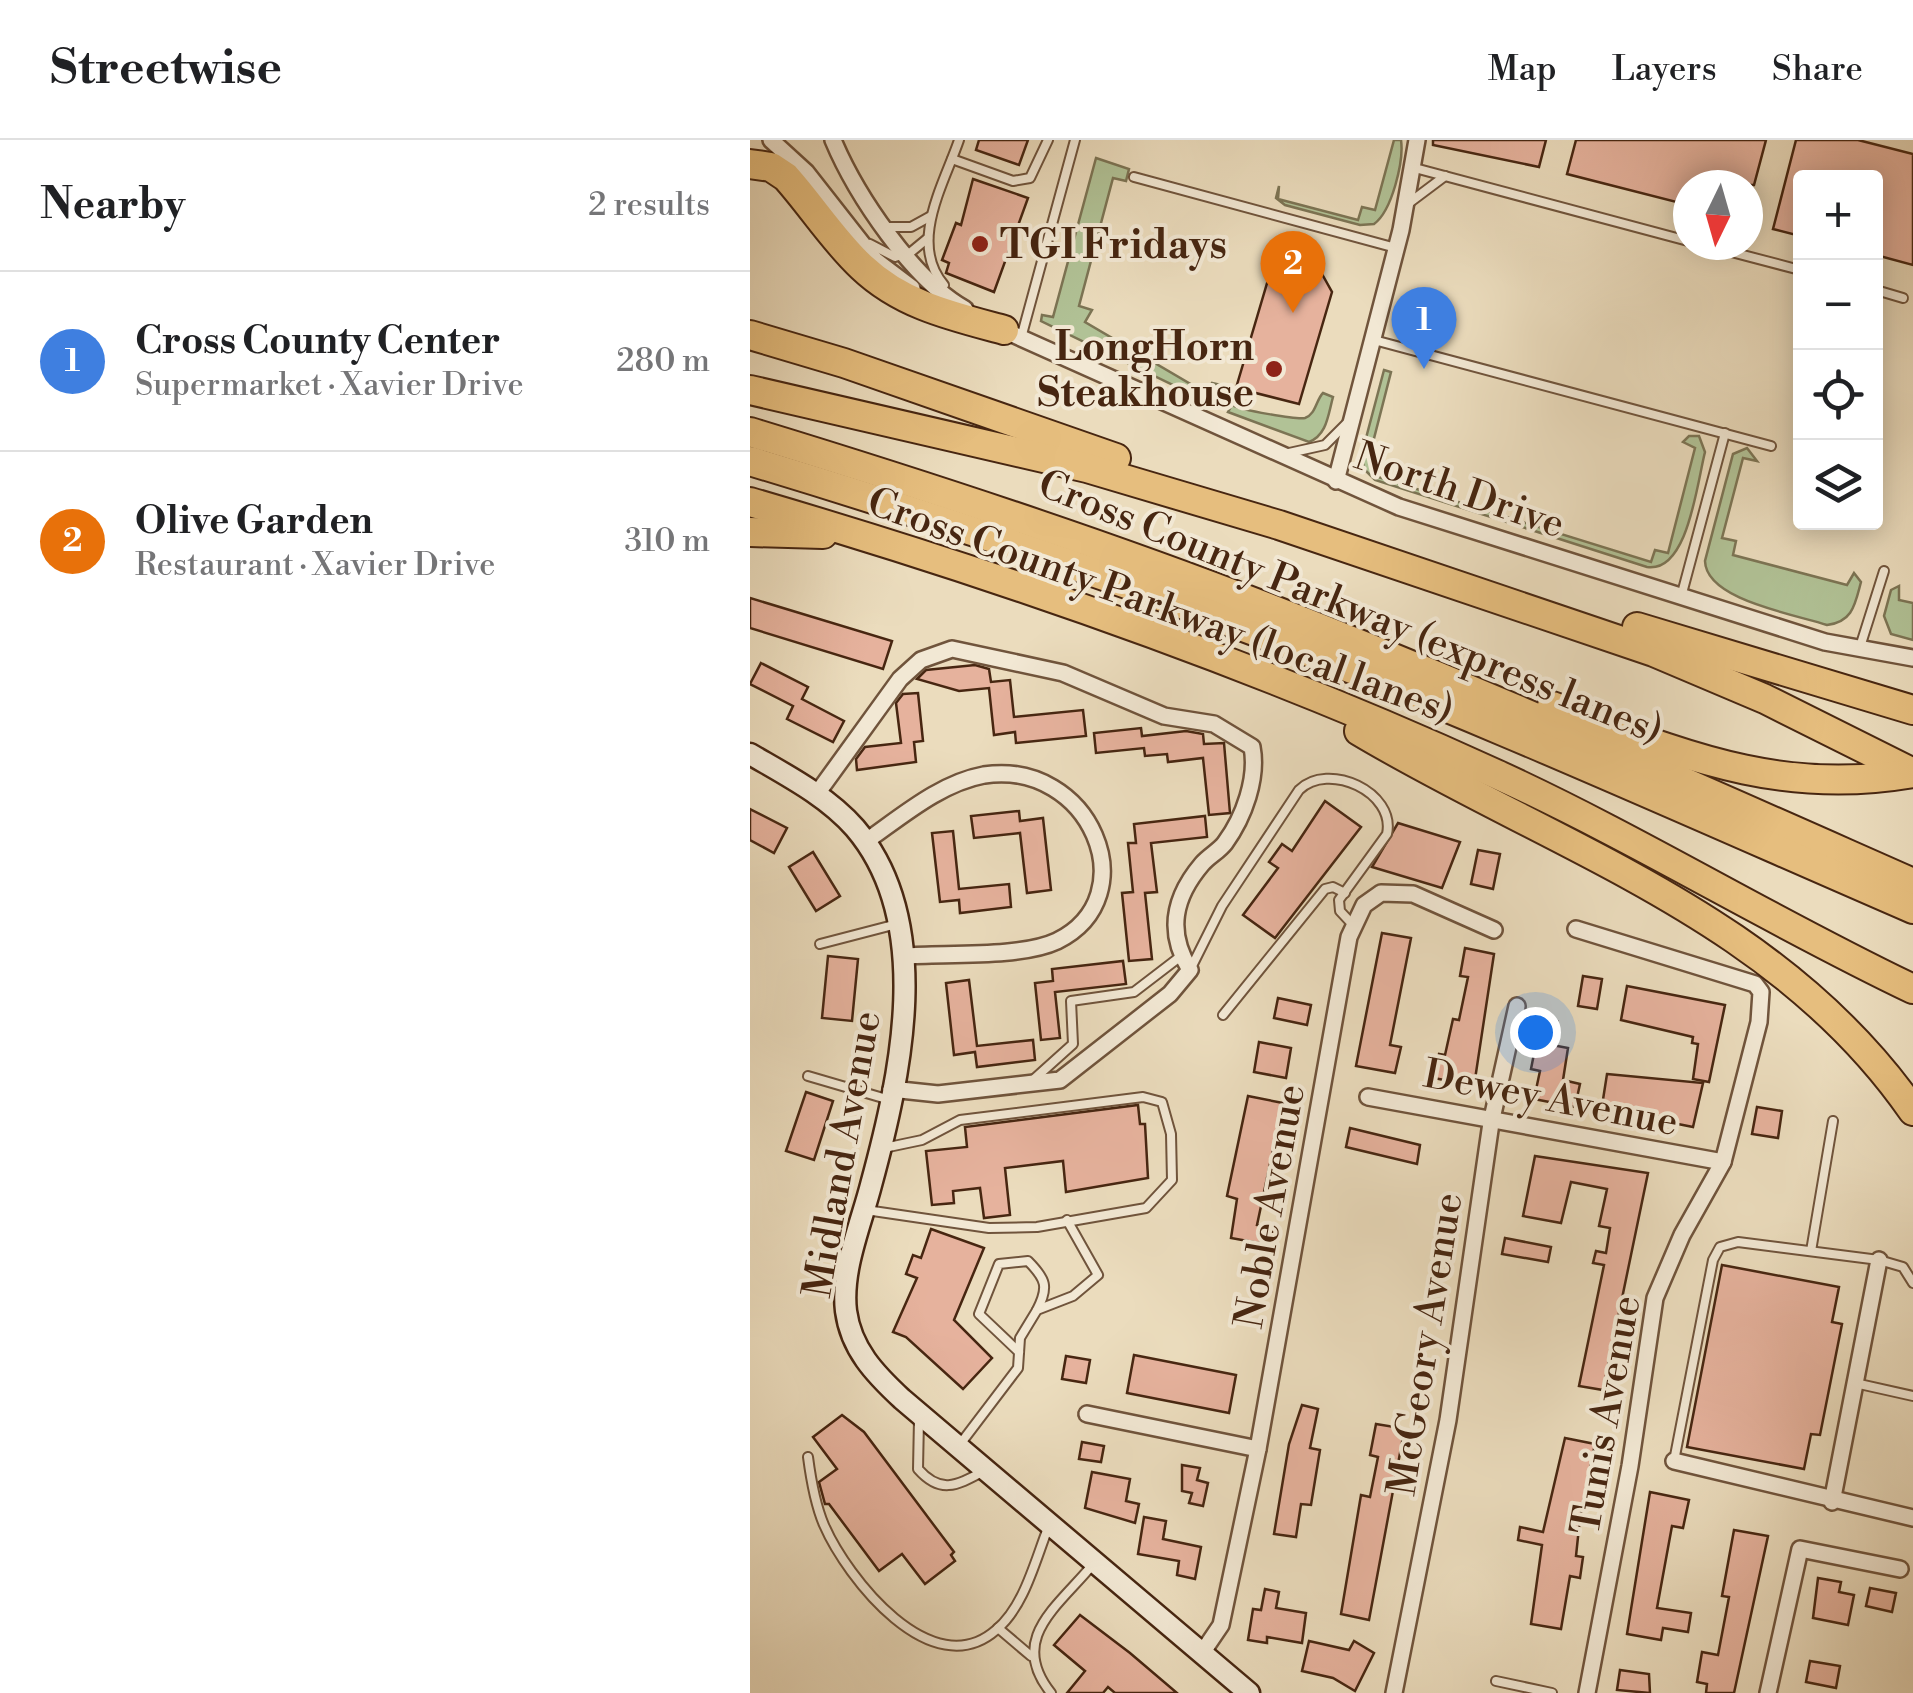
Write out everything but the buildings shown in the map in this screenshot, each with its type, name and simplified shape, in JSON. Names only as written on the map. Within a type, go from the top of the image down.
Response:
[{"type":"highway","points":[[750,164],[771,167],[786,177],[860,266],[891,290],[934,311],[1012,334]]},
{"type":"highway","points":[[750,335],[830,358],[1164,475],[1279,525]]},
{"type":"highway","name":"Cross County Parkway (local lanes)","points":[[750,390],[1087,468],[1279,525],[1654,652],[1913,773]]},
{"type":"highway","name":"Cross County Parkway (express lanes)","points":[[750,432],[1044,525],[1266,607],[1496,700],[1913,882]]},
{"type":"highway","name":"Cross County Parkway (express lanes)","points":[[750,461],[1090,570],[1231,622],[1514,736],[1913,910]]},
{"type":"highway","name":"Cross County Parkway (local lanes)","points":[[750,502],[858,535],[1280,684],[1501,776],[1913,989]]},
{"type":"highway","points":[[750,532],[858,535]]},
{"type":"highway","points":[[1427,574],[1510,589],[1913,710]]},
{"type":"highway","points":[[1266,607],[1754,774],[1831,782],[1913,773]]},
{"type":"highway","points":[[1280,684],[1374,740],[1692,910],[1750,946],[1843,1025],[1913,1111]]},
{"type":"street","name":"North Drive","points":[[771,140],[800,165],[875,260],[926,298],[1399,507],[1859,651],[1913,658]]},
{"type":"street","name":"North Drive","points":[[833,140],[887,228],[934,291],[1012,334]]},
{"type":"street","points":[[1336,481],[1396,248],[1417,140]]},
{"type":"street","points":[[816,794],[900,679],[921,660],[940,651],[979,652],[1063,674],[1164,716],[1214,724],[1252,747],[1255,762],[1244,810],[1230,834],[1179,894],[1174,936],[1186,963],[1170,994],[1060,1080],[938,1094],[890,1095]]},
{"type":"street","name":"Midland Avenue","points":[[750,754],[816,794],[865,842],[891,887],[901,923],[905,956],[890,1095],[846,1290],[851,1333],[869,1365],[920,1415],[1249,1693]]},
{"type":"street","points":[[865,842],[938,793],[985,775],[1048,785],[1088,816],[1098,838],[1100,859],[1093,906],[1078,926],[1056,942],[905,956]]},
{"type":"street","name":"Noble Avenue","points":[[1202,1653],[1221,1624],[1258,1449],[1344,956],[1354,926],[1364,906],[1381,892],[1413,894],[1494,930]]},
{"type":"street","name":"Tunis Avenue","points":[[1576,930],[1756,984],[1761,992],[1759,1022],[1723,1162],[1682,1235],[1655,1298],[1587,1693]]},
{"type":"street","name":"McGeory Avenue","points":[[1394,1693],[1448,1420],[1492,1123],[1517,1006]]},
{"type":"street","name":"Dewey Avenue","points":[[1368,1097],[1455,1110],[1492,1123],[1723,1162]]},
{"type":"street","points":[[1832,1502],[1879,1260]]},
{"type":"street","points":[[1087,1414],[1258,1449]]},
{"type":"street","points":[[1674,1461],[1810,1491],[1832,1502],[1913,1518]]},
{"type":"street","points":[[1768,1693],[1800,1549],[1900,1569]]},
{"type":"lane","points":[[959,140],[931,216],[928,238],[934,270],[942,283],[1012,334],[1075,140]]},
{"type":"lane","points":[[952,159],[1014,180],[1030,178],[1048,140]]},
{"type":"lane","points":[[1411,167],[1673,236]]},
{"type":"lane","points":[[1405,208],[1426,186],[1444,176]]},
{"type":"lane","points":[[1134,178],[1396,248]]},
{"type":"lane","points":[[887,228],[911,227],[931,216]]},
{"type":"lane","points":[[858,236],[885,255],[905,254],[928,238]]},
{"type":"lane","points":[[1762,260],[1793,268]]},
{"type":"lane","points":[[1883,292],[1903,298]]},
{"type":"lane","points":[[1372,340],[1771,446]]},
{"type":"lane","points":[[1277,454],[1318,449],[1352,418]]},
{"type":"lane","points":[[1681,596],[1725,434]]},
{"type":"lane","points":[[1859,651],[1884,571]]},
{"type":"lane","points":[[1026,1085],[1074,1044],[1072,1001],[1134,992],[1186,963],[1299,790],[1316,779],[1344,780],[1375,795],[1389,824],[1388,834],[1338,906],[1354,926]]},
{"type":"lane","points":[[1223,1015],[1325,889],[1334,887],[1345,892]]},
{"type":"lane","points":[[820,944],[901,923]]},
{"type":"lane","points":[[808,1076],[890,1095]]},
{"type":"lane","points":[[864,1210],[989,1228],[1036,1227],[1146,1208],[1172,1180],[1171,1134],[1162,1102],[1143,1097],[960,1120],[922,1140],[880,1149]]},
{"type":"lane","points":[[1811,1251],[1834,1121]]},
{"type":"lane","points":[[1037,1310],[1073,1296],[1098,1275],[1067,1220]]},
{"type":"lane","points":[[1674,1461],[1713,1260],[1720,1247],[1738,1242],[1879,1260],[1903,1268],[1913,1283]]},
{"type":"lane","points":[[958,1447],[1018,1368],[1020,1338],[1046,1294],[1045,1278],[1028,1261],[999,1264],[978,1314],[1019,1352]]},
{"type":"lane","points":[[1855,1383],[1913,1396]]},
{"type":"lane","points":[[920,1415],[915,1447],[918,1469],[931,1484],[954,1488],[985,1470]]},
{"type":"lane","points":[[808,1458],[824,1525],[846,1562],[904,1628],[941,1643],[973,1644],[998,1628],[1030,1577],[1049,1525]]},
{"type":"lane","points":[[1031,1656],[1039,1630],[1094,1563]]},
{"type":"lane","points":[[998,1628],[1031,1656],[1051,1693]]},
{"type":"lane","points":[[1496,1681],[1552,1693]]},
{"type":"green space","points":[[1394,140],[1401,140],[1399,172],[1386,208],[1374,224],[1360,225],[1285,205],[1276,198],[1279,186],[1278,199],[1358,220],[1362,207],[1375,210]]},
{"type":"green space","points":[[1096,158],[1129,169],[1126,181],[1113,178],[1079,306],[1092,310],[1085,322],[1206,393],[1212,383],[1225,386],[1221,404],[1202,399],[1041,321],[1042,315],[1053,317]]},
{"type":"green space","points":[[1384,370],[1391,372],[1369,458],[1383,462],[1378,477],[1651,562],[1655,550],[1668,553],[1695,448],[1683,442],[1689,436],[1699,436],[1705,452],[1694,504],[1672,556],[1661,565],[1647,567],[1375,480],[1365,470],[1361,457]]},
{"type":"green space","points":[[1323,393],[1333,397],[1328,417],[1320,435],[1309,442],[1228,412],[1232,405],[1305,418]]},
{"type":"green space","points":[[1747,448],[1757,461],[1743,458],[1722,538],[1736,541],[1733,555],[1847,585],[1854,573],[1861,582],[1857,598],[1852,611],[1842,620],[1827,625],[1754,604],[1720,586],[1709,574],[1705,561],[1733,454]]},
{"type":"green space","points":[[1899,586],[1899,600],[1913,603],[1913,640],[1891,634],[1884,616],[1891,590]]},
{"type":"place","name":"TGI Fridays","points":[[980,244]]},
{"type":"place","name":"Olive Garden","points":[[1293,313]]},
{"type":"place","name":"LongHorn Steakhouse","points":[[1274,369]]},
{"type":"place","name":"Cross County Center","points":[[1424,369]]}]
